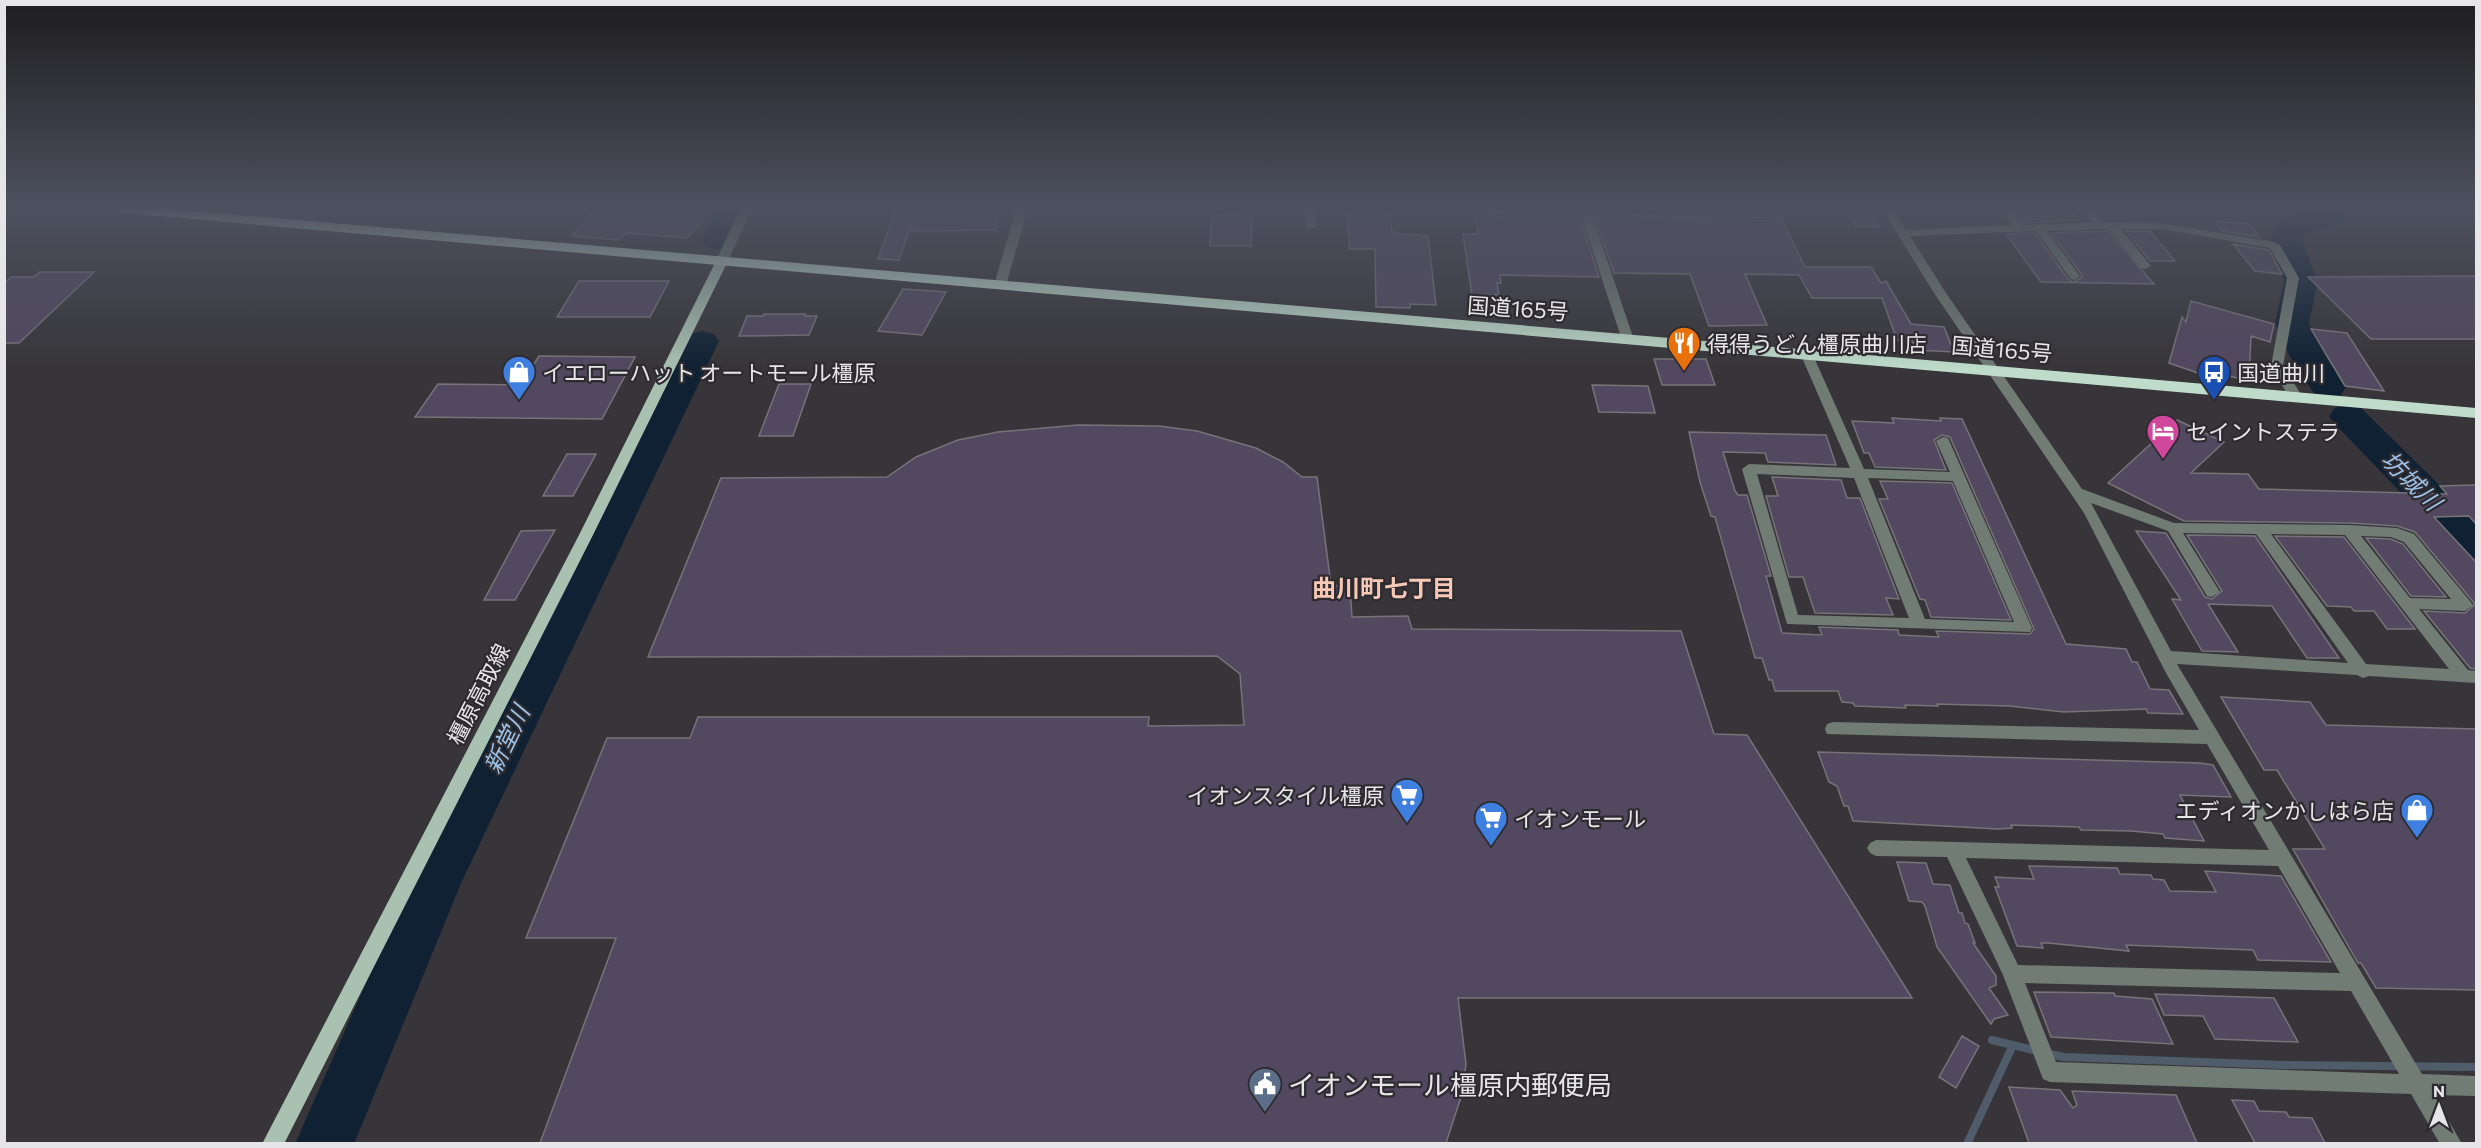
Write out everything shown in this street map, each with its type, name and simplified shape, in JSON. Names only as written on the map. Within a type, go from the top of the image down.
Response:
[{"type":"highway","name":"国道165号","points":[[717,263],[1627,337],[2476,413]]},
{"type":"main road","name":"橿原高取線","points":[[272,1143],[585,537],[722,263]]},
{"type":"street","points":[[1000,285],[1006,263]]},
{"type":"street","points":[[1602,263],[1627,337]]},
{"type":"street","points":[[1922,263],[2090,512],[2166,657],[2452,1143]]},
{"type":"street","points":[[2064,263],[2074,276]]},
{"type":"street","points":[[2142,263],[2145,266]]},
{"type":"street","points":[[2284,263],[2293,278],[2277,366],[2295,396]]},
{"type":"street","points":[[1806,353],[1859,473],[1919,624]]},
{"type":"street","points":[[1943,441],[1959,477],[2024,628],[1792,620],[1749,469],[1959,477]]},
{"type":"street","points":[[2078,493],[2173,528],[2392,532],[2409,538],[2465,605],[2406,603]]},
{"type":"street","points":[[2173,528],[2212,592]]},
{"type":"street","points":[[2259,528],[2363,672]]},
{"type":"street","points":[[2349,530],[2406,603],[2470,677]]},
{"type":"street","points":[[2166,657],[2363,672],[2470,677]]},
{"type":"street","points":[[1833,729],[2212,737]]},
{"type":"street","points":[[1876,848],[2284,858]]},
{"type":"street","points":[[1953,850],[2012,974],[2050,1072],[2476,1086]]},
{"type":"street","points":[[2012,974],[2357,982]]},
{"type":"building","points":[[1375,263],[1431,263],[1436,305],[1410,304],[1410,308],[1376,307]]},
{"type":"building","points":[[1467,263],[1594,263],[1599,277],[1500,275],[1501,283],[1497,283],[1499,295],[1472,295]]},
{"type":"building","points":[[1610,263],[1803,263],[1805,267],[1871,267],[1881,283],[1886,281],[1911,324],[1944,327],[1954,352],[1915,350],[1913,342],[1897,340],[1882,298],[1812,298],[1799,275],[1745,274],[1767,325],[1709,326],[1690,274],[1614,273]]},
{"type":"building","points":[[2027,263],[2056,263],[2068,279],[2073,282],[2082,275],[2073,263],[2135,263],[2154,284],[2041,282]]},
{"type":"building","points":[[2248,263],[2276,263],[2282,274],[2255,271]]},
{"type":"building","points":[[40,272],[94,272],[19,343],[4,343],[4,283],[11,277],[34,277]]},
{"type":"building","points":[[2476,276],[2476,339],[2371,339],[2308,277]]},
{"type":"building","points":[[579,281],[669,281],[650,317],[557,317]]},
{"type":"building","points":[[903,289],[946,292],[922,335],[878,331]]},
{"type":"building","points":[[2191,301],[2274,324],[2270,342],[2251,336],[2249,381],[2213,372],[2212,378],[2169,363],[2182,317],[2186,322]]},
{"type":"building","points":[[764,314],[817,316],[809,335],[739,336],[747,316],[763,316]]},
{"type":"building","points":[[2311,329],[2347,333],[2384,391],[2345,386]]},
{"type":"building","name":"イエローハット オートモール橿原","points":[[539,356],[635,357],[602,419],[415,417],[438,384],[521,385]]},
{"type":"building","name":"得得うどん橿原曲川店","points":[[1654,359],[1706,359],[1715,385],[1662,385]]},
{"type":"building","points":[[779,384],[811,384],[793,436],[759,436]]},
{"type":"building","points":[[1592,385],[1648,386],[1655,413],[1599,412]]},
{"type":"building","points":[[1892,418],[1941,421],[1940,418],[1962,419],[2066,644],[2126,649],[2132,662],[2137,662],[2150,689],[2169,690],[2183,714],[2148,713],[2146,709],[2064,712],[2010,706],[1937,704],[1938,706],[1905,705],[1906,708],[1855,706],[1853,703],[1842,702],[1838,691],[1775,691],[1762,658],[1755,658],[1715,517],[1711,516],[1700,482],[1689,432],[1826,435],[1836,465],[1768,462],[1765,453],[1723,452],[1735,491],[1738,495],[1747,495],[1771,576],[1766,576],[1782,633],[1822,635],[1819,627],[1898,630],[1899,635],[1939,637],[1936,631],[2030,634],[2034,629],[1950,437],[1942,435],[1934,440],[1946,470],[1875,467],[1869,453],[1864,453],[1852,421],[1894,423]]},
{"type":"building","points":[[2177,420],[2224,442],[2191,473],[2248,474],[2259,489],[2447,494],[2440,486],[2476,485],[2476,524],[2469,516],[2434,517],[2476,562],[2476,669],[2470,668],[2424,611],[2465,613],[2475,604],[2415,532],[2397,526],[2349,523],[2184,521],[2108,483]]},
{"type":"building","name":"イオンモール","points":[[1078,425],[1159,426],[1197,431],[1256,448],[1283,462],[1302,477],[1317,477],[1331,585],[1350,587],[1352,617],[1408,616],[1412,629],[1681,631],[1714,734],[1747,735],[1912,998],[1458,998],[1466,1064],[1462,1094],[1446,1143],[540,1143],[616,938],[526,938],[607,738],[690,738],[698,717],[1149,717],[1148,726],[1244,725],[1240,674],[1217,656],[648,657],[721,478],[887,477],[916,457],[958,440],[998,432]]},
{"type":"building","points":[[567,454],[596,454],[573,496],[543,496]]},
{"type":"building","points":[[1772,477],[1841,480],[1847,498],[1860,498],[1899,599],[1886,598],[1893,615],[1815,613],[1803,577],[1789,577],[1766,496],[1778,496]]},
{"type":"building","points":[[1880,481],[1952,483],[2011,620],[1931,617],[1925,600],[1920,599],[1879,499],[1888,499]]},
{"type":"building","points":[[555,530],[515,600],[484,600],[521,531]]},
{"type":"building","points":[[2136,531],[2166,533],[2205,597],[2212,599],[2222,591],[2187,535],[2255,536],[2339,658],[2307,658],[2272,606],[2208,604],[2238,652],[2202,651],[2172,599],[2181,600]]},
{"type":"building","points":[[2275,536],[2344,537],[2415,629],[2387,629],[2374,611],[2354,611],[2351,607],[2327,606]]},
{"type":"building","points":[[2366,538],[2391,539],[2403,544],[2446,597],[2411,596]]},
{"type":"building","name":"エディオンかしはら店","points":[[2221,697],[2310,702],[2326,725],[2476,729],[2476,990],[2376,988],[2361,963],[2358,963],[2293,849],[2325,849],[2277,770],[2264,770]]},
{"type":"building","points":[[1818,752],[2200,763],[2213,765],[2231,797],[2180,795],[2204,841],[2165,838],[2163,834],[2131,831],[2081,830],[2079,827],[2011,825],[2012,828],[1998,829],[1853,821],[1848,806],[1844,806],[1837,786],[1829,782]]},
{"type":"building","points":[[1897,862],[1926,863],[1933,884],[1950,885],[1959,913],[1962,913],[1965,923],[1968,924],[1975,943],[1973,943],[1996,976],[1996,985],[1989,988],[2008,1015],[1994,1019],[1991,1024],[1937,947],[1925,906],[1922,902],[1909,901]]},
{"type":"building","points":[[2029,866],[2117,868],[2120,874],[2151,875],[2153,879],[2164,880],[2170,891],[2216,892],[2205,871],[2281,876],[2331,962],[2258,960],[2253,950],[2126,945],[2129,951],[2048,943],[2041,943],[2043,948],[2017,946],[1995,887],[1999,887],[1995,877],[2034,879]]},
{"type":"building","points":[[2034,992],[2114,993],[2115,996],[2152,999],[2173,1044],[2051,1037]]},
{"type":"building","points":[[2155,994],[2274,998],[2298,1042],[2215,1039],[2203,1016],[2164,1015]]},
{"type":"building","points":[[1962,1036],[1979,1046],[1956,1088],[1939,1077]]},
{"type":"building","points":[[2009,1087],[2060,1090],[2073,1108],[2077,1105],[2072,1091],[2176,1095],[2197,1143],[2029,1143]]},
{"type":"building","points":[[2232,1100],[2254,1101],[2259,1111],[2286,1112],[2289,1117],[2312,1118],[2325,1143],[2255,1143]]},
{"type":"waterway","name":"坊城川","points":[[2294,263],[2301,281],[2292,323],[2307,355],[2328,387]]},
{"type":"waterway","name":"新堂川","points":[[324,1144],[436,881],[702,341]]},
{"type":"waterway","name":"坊城川","points":[[2348,416],[2476,545]]},
{"type":"waterway","points":[[1992,1040],[2013,1045]]},
{"type":"waterway","points":[[1967,1144],[2013,1045]]},
{"type":"waterway","points":[[2013,1045],[2063,1057],[2284,1065],[2476,1067]]},
{"type":"place","name":"得得うどん橿原曲川店","points":[[1684,372]]},
{"type":"place","name":"イエローハット オートモール橿原","points":[[519,401]]},
{"type":"place","name":"国道曲川","points":[[2214,401]]},
{"type":"place","name":"セイントステラ","points":[[2163,460]]},
{"type":"place","name":"イオンスタイル橿原","points":[[1407,824]]},
{"type":"place","name":"エディオンかしはら店","points":[[2417,839]]},
{"type":"place","name":"イオンモール","points":[[1491,847]]},
{"type":"place","name":"イオンモール橿原内郵便局","points":[[1265,1113]]},
{"type":"district","name":"曲川町七丁目","points":[[1384,587]]}]
